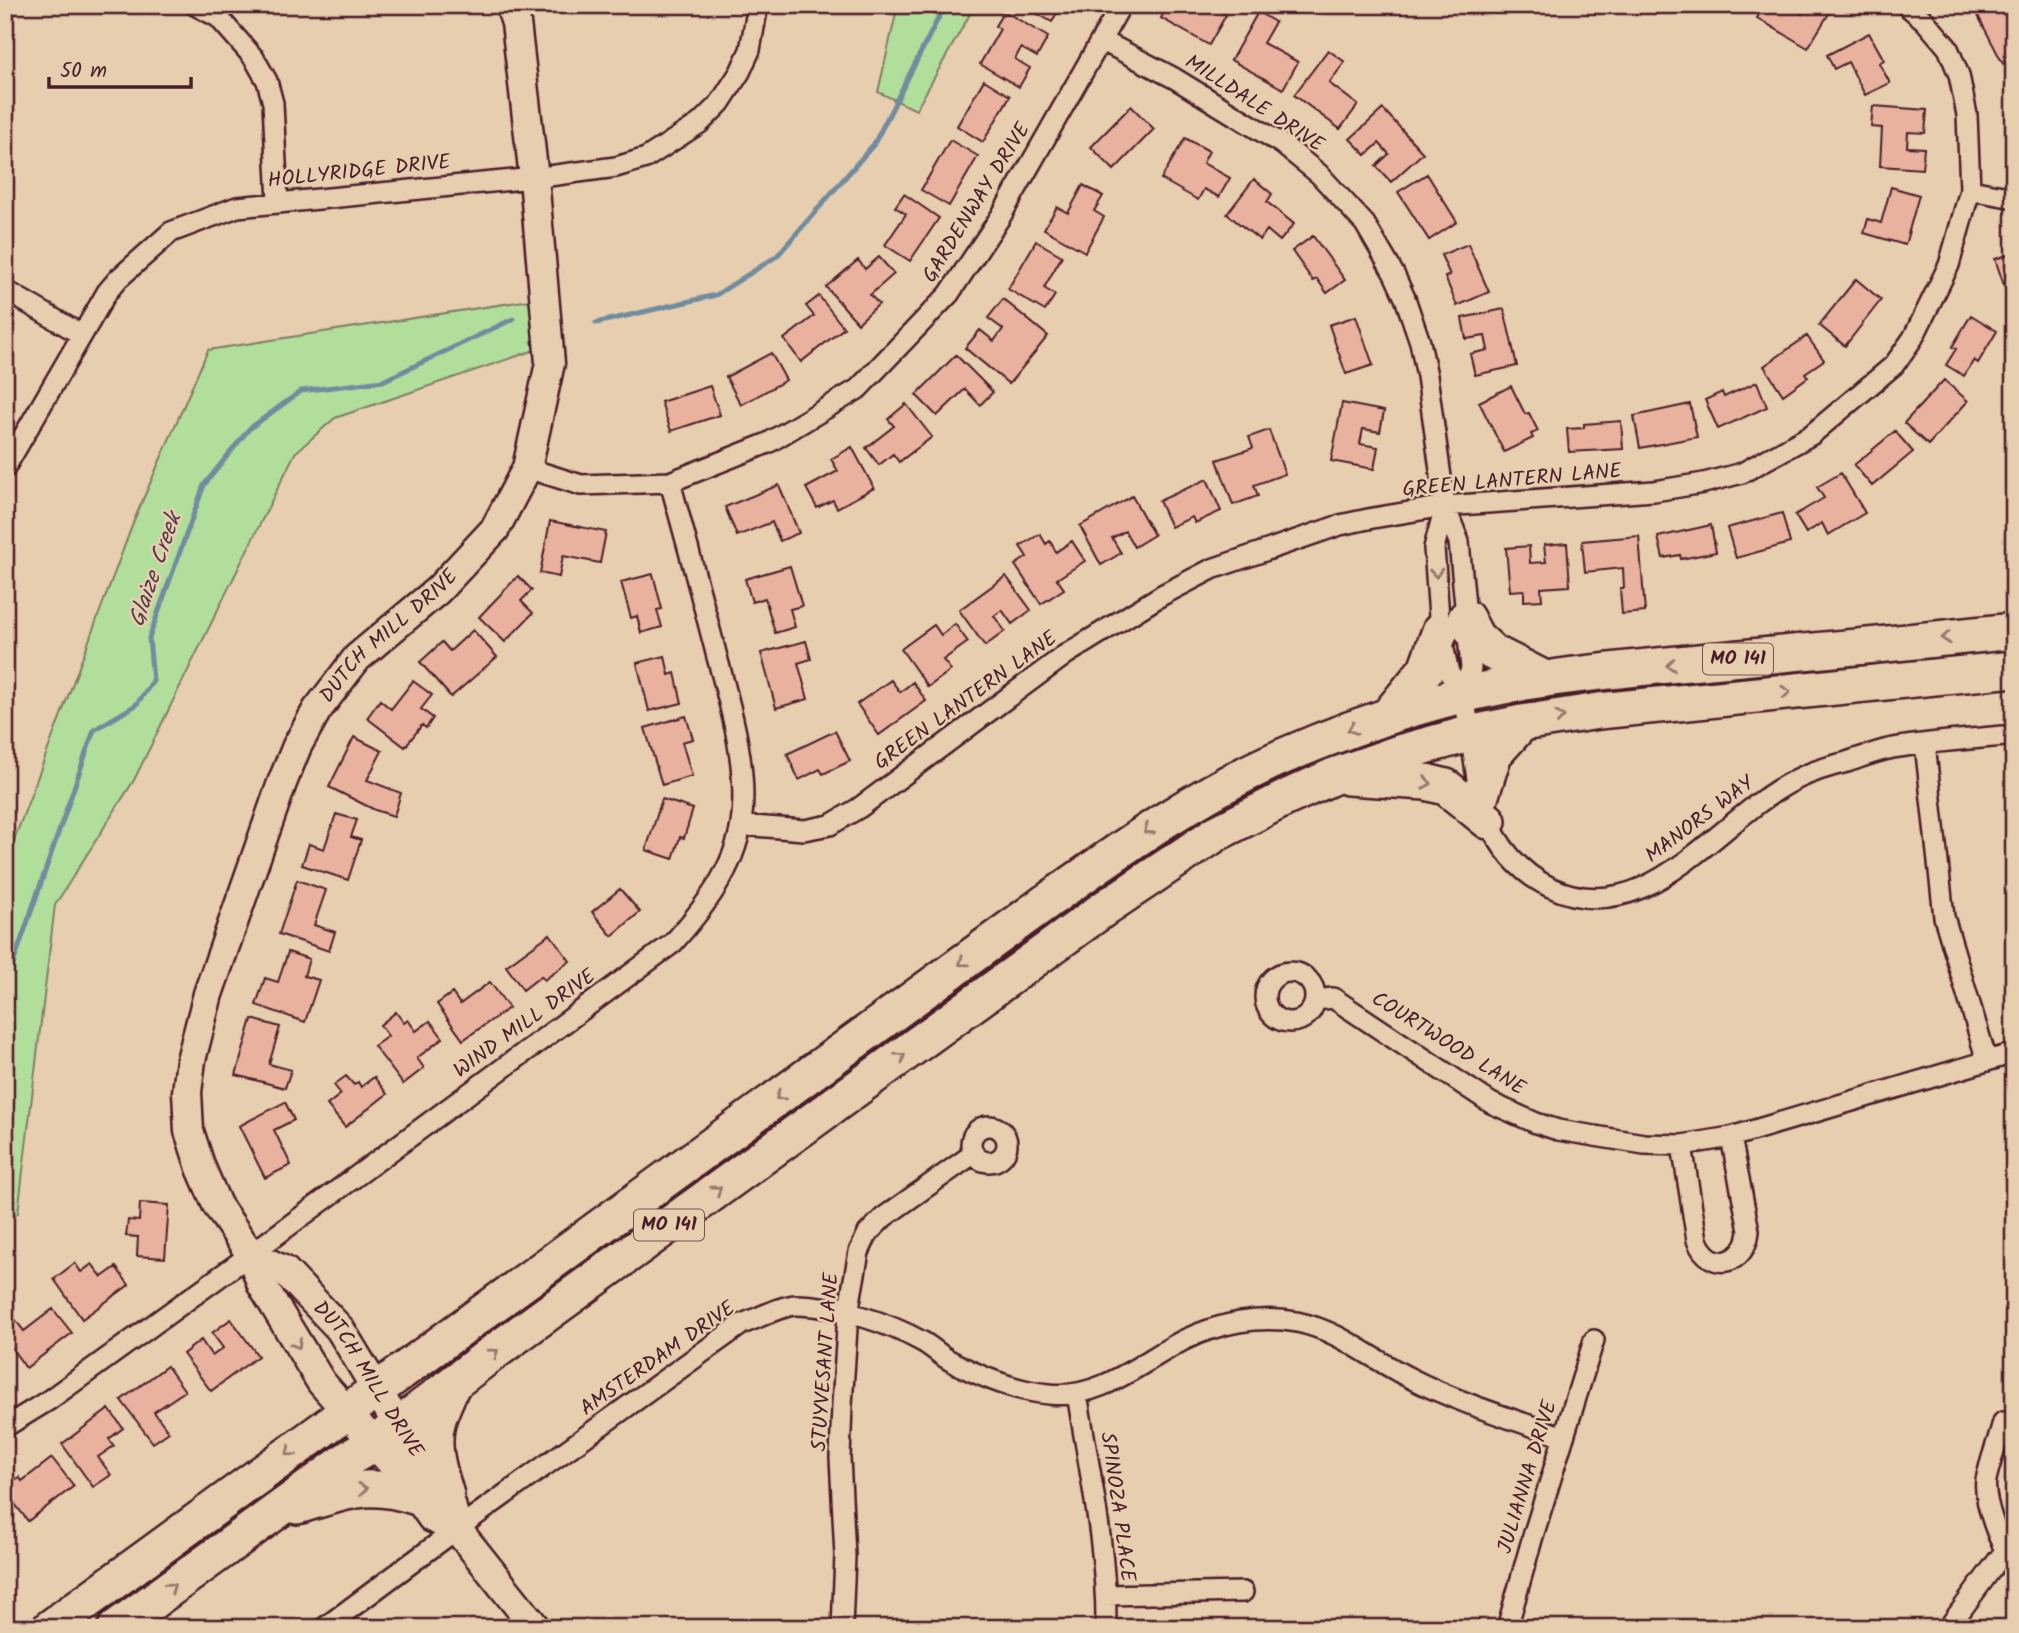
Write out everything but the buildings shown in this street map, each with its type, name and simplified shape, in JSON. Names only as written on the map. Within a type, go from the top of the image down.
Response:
[{"type":"highway","points":[[1388,716],[1426,669],[1453,624],[1492,652],[1545,679]]},
{"type":"highway","name":"MO 141","points":[[50,1628],[1046,902],[1159,823],[1219,788],[1282,757],[1388,716],[1464,695],[1545,679],[2014,631]]},
{"type":"highway","name":"MO 141","points":[[116,1628],[351,1457],[386,1435],[602,1273],[1147,878],[1217,833],[1334,776],[1429,744],[1522,723],[1599,711],[2014,669]]},
{"type":"highway","points":[[1334,776],[1426,782],[1446,787],[1484,810],[1494,754],[1522,723]]},
{"type":"highway","points":[[274,1513],[369,1487],[432,1496],[437,1423],[452,1385]]},
{"type":"street","points":[[195,5],[218,17],[254,58],[267,81],[273,103],[278,202]]},
{"type":"street","name":"DUTCH MILL DRIVE","points":[[510,5],[516,23],[534,178],[550,363],[527,468],[495,529],[438,590],[358,658],[317,710],[297,746],[208,994],[191,1060],[187,1092],[189,1131],[201,1168],[218,1205],[251,1255],[262,1285],[321,1382],[345,1412],[386,1435],[432,1496],[451,1504],[457,1529],[536,1628]]},
{"type":"street","name":"HOLLYRIDGE DRIVE","points":[[5,468],[107,292],[171,232],[237,207],[534,178],[616,167],[646,158],[700,123],[720,103],[740,72],[750,50],[758,5]]},
{"type":"street","name":"GARDENWAY DRIVE","points":[[527,468],[581,485],[670,482],[768,443],[858,389],[949,294],[1001,216],[1121,5]]},
{"type":"street","points":[[1906,5],[1925,21],[1948,48],[1959,75],[1967,115],[1970,190],[2014,198]]},
{"type":"street","name":"MILLDALE DRIVE","points":[[1101,40],[1174,78],[1282,144],[1319,174],[1365,224],[1399,286],[1420,342],[1445,506],[1459,542],[1449,673],[1464,695]]},
{"type":"street","name":"GREEN LANTERN LANE","points":[[741,825],[804,830],[830,825],[859,808],[1065,655],[1162,595],[1212,569],[1340,525],[1445,506],[1654,491],[1704,483],[1742,473],[1811,435],[1894,365],[1913,338],[1948,265],[1970,190]]},
{"type":"street","points":[[5,290],[82,335]]},
{"type":"street","name":"WIND MILL DRIVE","points":[[5,1427],[49,1400],[251,1255],[673,943],[711,898],[731,857],[741,825],[742,768],[729,703],[670,482]]},
{"type":"street","name":"MILLDALE DRIVE","points":[[1445,506],[1434,548],[1453,624],[1471,668],[1464,695]]},
{"type":"street","name":"MANORS WAY","points":[[1464,695],[1484,810],[1499,842],[1516,864],[1536,880],[1561,892],[1589,899],[1630,895],[1668,875],[1750,807],[1797,779],[1891,749],[2014,735]]},
{"type":"street","points":[[1924,744],[1944,917],[1986,1061]]},
{"type":"street","name":"COURTWOOD LANE","points":[[1315,1000],[1333,998],[1491,1103],[1536,1123],[1558,1130],[1644,1144],[1682,1145],[1731,1137],[2014,1053]]},
{"type":"street","points":[[1682,1145],[1697,1240],[1707,1256],[1727,1261],[1743,1252],[1748,1244],[1749,1231],[1731,1137]]},
{"type":"street","name":"STUYVESANT LANE","points":[[842,1628],[845,1556],[841,1444],[848,1312],[859,1252],[868,1233],[901,1204],[973,1154]]},
{"type":"street","name":"DUTCH MILL DRIVE","points":[[251,1255],[285,1272],[340,1329],[377,1389],[386,1435]]},
{"type":"street","name":"AMSTERDAM DRIVE","points":[[324,1628],[742,1324],[794,1304],[848,1312],[887,1325],[988,1378],[1023,1390],[1051,1395],[1077,1393],[1119,1380],[1184,1340],[1222,1326],[1263,1318],[1298,1322],[1336,1334],[1410,1378],[1460,1402],[1564,1437]]},
{"type":"street","name":"JULIANNA DRIVE","points":[[1507,1628],[1532,1536],[1594,1339]]},
{"type":"street","name":"SPINOZA PLACE","points":[[1077,1393],[1106,1595],[1106,1628]]},
{"type":"street","points":[[1948,1628],[2009,1557],[1994,1526],[1985,1483],[2003,1422]]},
{"type":"street","points":[[1106,1595],[1243,1592]]},
{"type":"green space","points":[[898,5],[975,5],[916,110],[878,92]]},
{"type":"green space","points":[[530,300],[535,350],[335,418],[295,453],[134,780],[55,905],[18,1213],[5,1221],[5,864],[135,518],[208,350]]},
{"type":"waterway","points":[[596,323],[716,295],[777,256],[874,144],[945,5]]},
{"type":"waterway","name":"Glaize Creek","points":[[5,987],[94,730],[136,705],[153,681],[149,638],[204,485],[249,429],[301,391],[383,381],[513,319]]}]
